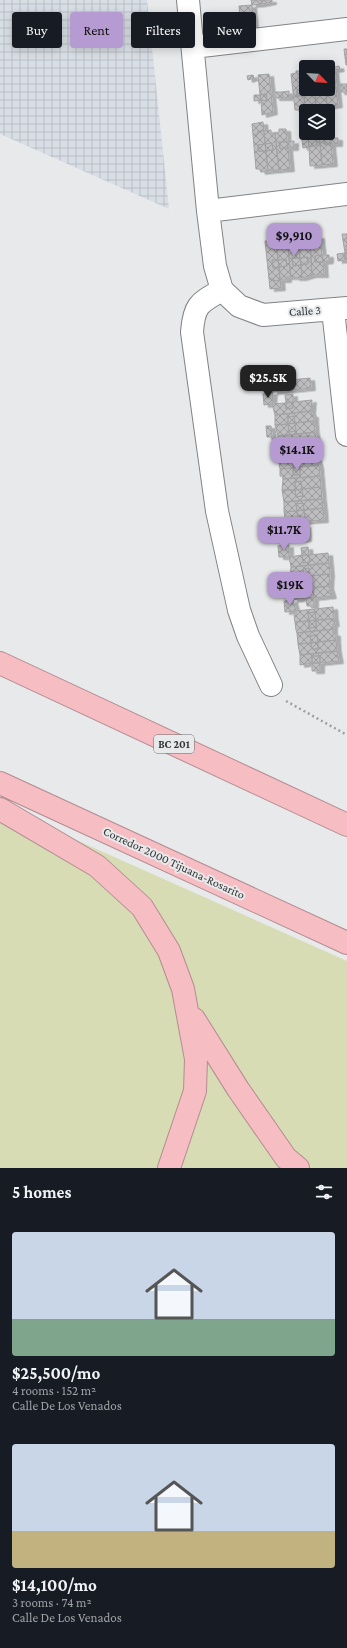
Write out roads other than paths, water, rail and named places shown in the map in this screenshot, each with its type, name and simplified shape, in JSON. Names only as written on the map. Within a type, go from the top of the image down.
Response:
[{"type":"highway","name":"BC 201","points":[[0,663],[347,825]]},
{"type":"highway","name":"Corredor 2000 Tijuana-Rosarito","points":[[0,783],[347,943]]},
{"type":"highway","points":[[0,809],[97,866],[142,907],[169,951],[183,989],[196,1060],[195,1090],[169,1168]]},
{"type":"highway","points":[[188,1010],[238,1089],[286,1158],[298,1168]]},
{"type":"street","points":[[188,0],[189,12]]},
{"type":"street","points":[[195,47],[347,29]]},
{"type":"street","points":[[193,48],[208,210],[215,266],[222,290],[204,300],[193,315],[192,332],[218,518],[241,617],[248,636],[271,685]]},
{"type":"street","points":[[208,210],[347,194]]},
{"type":"street","name":"Calle 3","points":[[222,290],[239,306],[263,315],[340,309]]},
{"type":"street","points":[[340,309],[347,435]]}]
